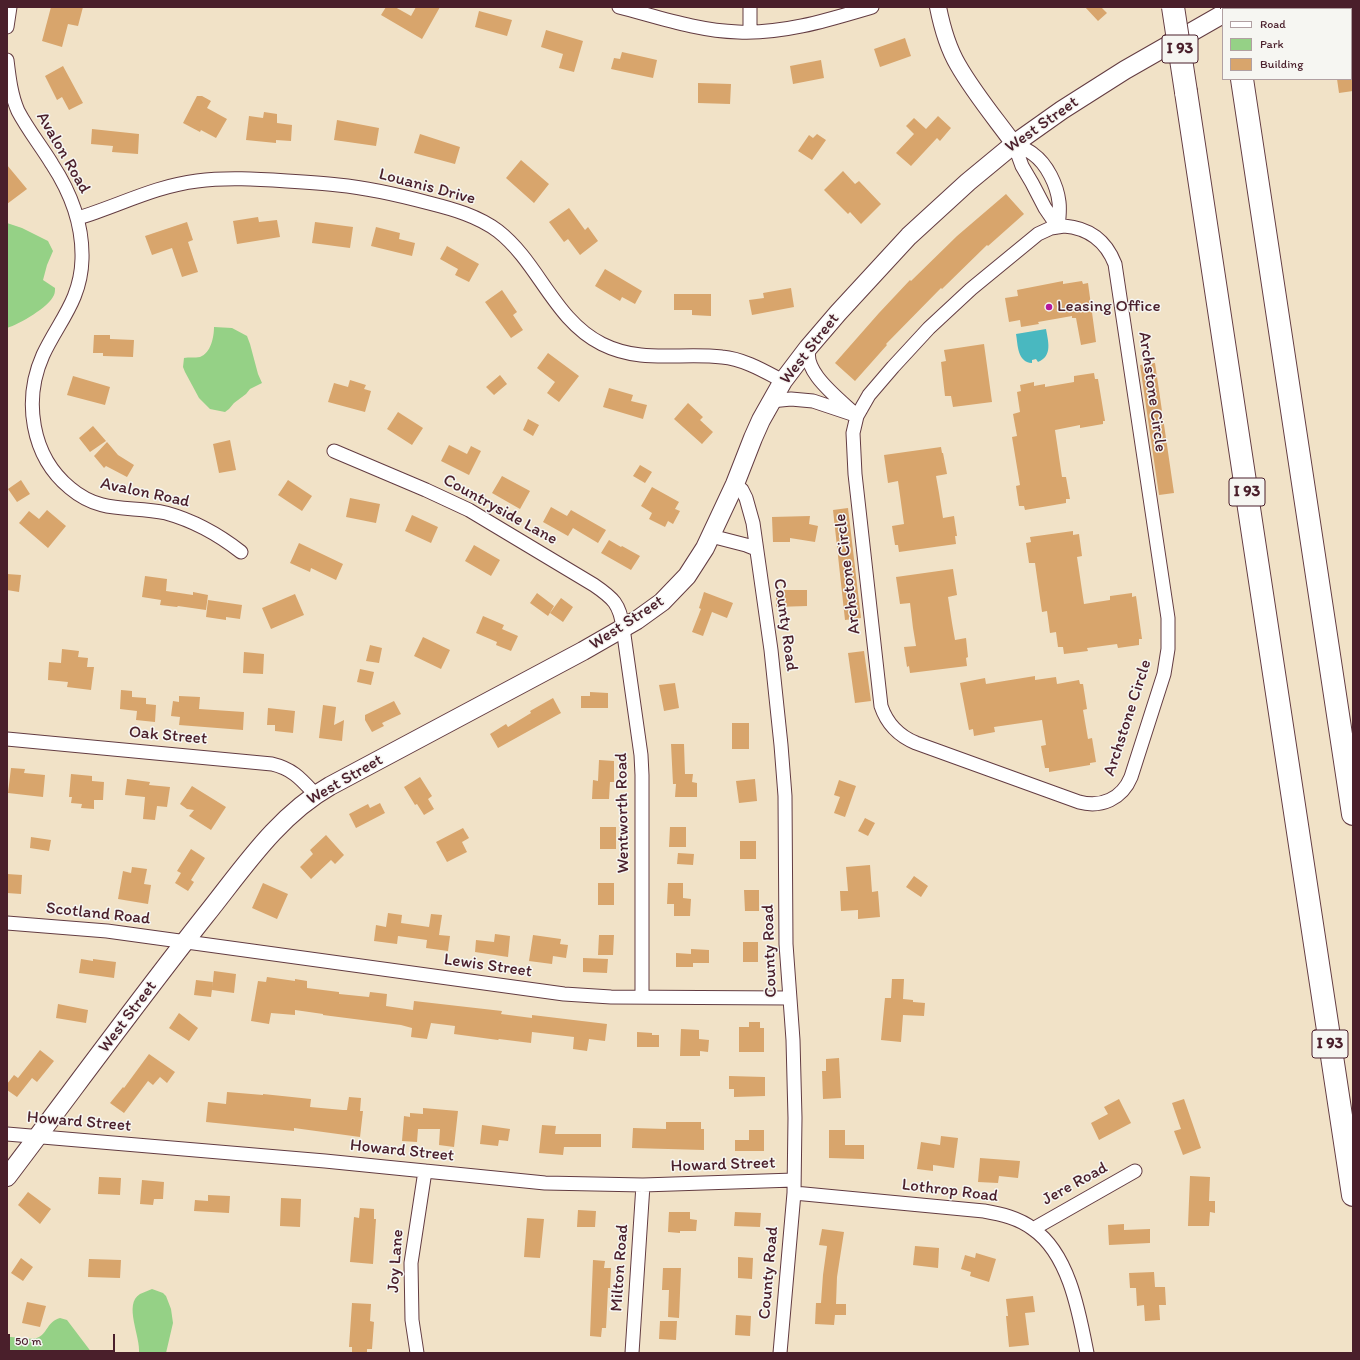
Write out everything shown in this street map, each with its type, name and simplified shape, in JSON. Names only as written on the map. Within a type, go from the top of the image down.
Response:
[{"type":"highway","name":"I 93","points":[[1173,7],[1353,1195]]},
{"type":"highway","points":[[1242,80],[1353,814]]},
{"type":"main road","name":"West Street","points":[[7,1177],[184,943],[267,839],[298,808],[315,794],[583,651],[654,609],[678,586],[694,566],[711,536],[735,484],[753,438],[771,401],[783,381],[815,339],[909,236],[968,182],[1014,144],[1062,110],[1125,70],[1222,15]]},
{"type":"street","points":[[7,27],[10,7]]},
{"type":"street","points":[[619,7],[690,25],[726,31],[750,32],[815,24],[872,7]]},
{"type":"street","points":[[750,7],[750,32]]},
{"type":"street","points":[[938,7],[944,31],[957,64],[976,93],[1014,144],[1022,166],[1045,208],[1058,227]]},
{"type":"street","name":"Avalon Road","points":[[7,60],[10,86],[18,110],[31,134],[52,163],[67,188],[78,218],[82,246],[79,284],[71,305],[44,355],[34,385],[32,404],[35,433],[44,456],[53,470],[69,487],[95,503],[115,508],[165,513],[186,519],[222,537],[241,552]]},
{"type":"street","points":[[1014,144],[1025,148],[1034,154],[1043,163],[1049,173],[1059,203],[1058,227]]},
{"type":"street","name":"Louanis Drive","points":[[78,218],[102,211],[130,199],[169,186],[197,180],[266,179],[338,184],[406,197],[463,213],[496,229],[517,248],[570,321],[584,334],[600,344],[622,352],[645,356],[706,356],[732,359],[752,366],[783,381]]},
{"type":"street","name":"Archstone Circle","points":[[1058,227],[1078,228],[1094,235],[1107,248],[1115,264],[1168,618],[1168,649],[1166,667],[1131,777],[1124,790],[1116,797],[1100,804],[1078,802],[912,741],[897,732],[888,722],[881,706],[858,504],[853,439],[857,416],[866,400],[893,367],[946,311],[1038,234],[1058,227]]},
{"type":"street","points":[[815,339],[809,353],[813,370],[820,380],[857,416]]},
{"type":"street","points":[[771,401],[791,399],[813,401],[857,416]]},
{"type":"street","name":"Countryside Lane","points":[[334,451],[469,510],[594,585],[610,596],[617,605],[624,628]]},
{"type":"street","name":"County Road","points":[[735,484],[742,490],[750,511],[771,650],[785,796],[786,944],[794,1064],[794,1186],[780,1353]]},
{"type":"street","points":[[711,536],[756,549]]},
{"type":"street","name":"Wentworth Road","points":[[624,628],[642,775],[642,998]]},
{"type":"street","name":"Oak Street","points":[[7,739],[272,764],[285,768],[298,776],[315,794]]},
{"type":"street","name":"Scotland Road","points":[[7,923],[93,930],[184,943]]},
{"type":"street","name":"Lewis Street","points":[[184,943],[564,994],[642,998],[789,998]]},
{"type":"street","name":"Howard Street","points":[[7,1134],[258,1155],[545,1183],[794,1186]]},
{"type":"street","name":"Joy Lane","points":[[417,1353],[412,1320],[411,1262],[425,1171]]},
{"type":"street","name":"Jere Road","points":[[1033,1228],[1135,1171]]},
{"type":"street","name":"Milton Road","points":[[632,1353],[644,1185]]},
{"type":"street","name":"Lothrop Road","points":[[794,1186],[984,1211],[1003,1215],[1033,1228],[1050,1245],[1062,1265],[1070,1283],[1078,1310],[1087,1353]]},
{"type":"green space","points":[[7,223],[22,228],[48,241],[53,251],[43,280],[55,288],[55,292],[51,300],[40,310],[19,323],[7,328]]},
{"type":"green space","points":[[214,327],[232,328],[247,336],[262,383],[250,389],[225,412],[210,409],[199,398],[183,367],[184,358],[200,357],[207,352],[212,340]]},
{"type":"green space","points":[[152,1289],[163,1293],[166,1296],[171,1309],[173,1323],[166,1353],[139,1353],[133,1305],[135,1299],[140,1294]]},
{"type":"green space","points":[[60,1318],[67,1320],[92,1353],[7,1353],[7,1339],[9,1337],[29,1339],[39,1337],[52,1322]]},
{"type":"water","points":[[1046,329],[1048,338],[1048,352],[1046,356],[1038,362],[1036,359],[1032,360],[1032,363],[1023,360],[1019,352],[1016,334]]},
{"type":"building","points":[[51,7],[83,7],[78,26],[68,24],[62,47],[42,41]]},
{"type":"building","points":[[386,7],[395,7],[411,16],[416,7],[440,7],[422,39],[381,15]]},
{"type":"building","points":[[1085,7],[1101,7],[1107,13],[1098,21]]},
{"type":"building","points":[[479,11],[512,20],[507,36],[475,27]]},
{"type":"building","points":[[546,30],[583,41],[574,72],[559,68],[563,54],[541,47]]},
{"type":"building","points":[[905,38],[911,56],[880,67],[874,49]]},
{"type":"building","points":[[622,52],[657,60],[653,78],[611,69],[614,58],[620,59]]},
{"type":"building","points":[[821,60],[824,78],[793,84],[790,66]]},
{"type":"building","points":[[63,66],[83,103],[69,110],[62,97],[57,100],[45,76]]},
{"type":"building","points":[[1353,79],[1353,91],[1339,93],[1337,80]]},
{"type":"building","points":[[698,83],[731,84],[730,104],[698,103]]},
{"type":"building","points":[[197,96],[202,96],[211,101],[207,108],[227,119],[216,138],[183,123]]},
{"type":"building","points":[[264,112],[277,114],[277,123],[292,125],[291,141],[276,140],[276,143],[246,140],[249,116],[263,118]]},
{"type":"building","points":[[938,116],[951,128],[940,141],[937,138],[911,166],[896,153],[914,134],[906,126],[914,118],[926,129]]},
{"type":"building","points":[[337,120],[379,128],[376,146],[334,140]]},
{"type":"building","points":[[92,129],[139,134],[138,154],[112,152],[113,146],[91,144]]},
{"type":"building","points":[[420,134],[460,147],[455,164],[414,153]]},
{"type":"building","points":[[817,134],[826,140],[812,160],[798,151],[809,135],[813,138]]},
{"type":"building","points":[[521,160],[549,184],[534,203],[506,178]]},
{"type":"building","points":[[7,165],[27,189],[7,204]]},
{"type":"building","points":[[843,171],[855,184],[859,181],[881,204],[861,224],[850,212],[848,214],[824,190]]},
{"type":"building","points":[[1006,194],[1024,214],[988,246],[987,245],[942,289],[941,288],[886,344],[887,345],[855,381],[835,363],[910,280],[911,281],[957,236]]},
{"type":"building","points":[[569,208],[585,230],[588,227],[598,241],[580,255],[568,239],[564,242],[549,222]]},
{"type":"building","points":[[258,217],[259,222],[277,220],[280,237],[237,244],[233,221]]},
{"type":"building","points":[[187,222],[193,240],[188,242],[198,272],[182,277],[172,248],[152,255],[145,236]]},
{"type":"building","points":[[315,222],[353,227],[350,248],[312,243]]},
{"type":"building","points":[[376,227],[400,233],[399,239],[415,243],[412,256],[371,246]]},
{"type":"building","points":[[447,246],[479,264],[469,282],[455,275],[458,269],[440,259]]},
{"type":"building","points":[[605,269],[642,291],[635,304],[622,297],[620,301],[595,286]]},
{"type":"building","name":"Leasing Office","points":[[1063,281],[1063,284],[1082,281],[1083,284],[1088,283],[1096,342],[1081,345],[1076,318],[1072,318],[1072,316],[1038,322],[1039,324],[1021,327],[1020,320],[1009,322],[1005,298],[1018,296],[1017,290]]},
{"type":"building","points":[[791,288],[794,307],[752,315],[749,300],[764,298],[763,293]]},
{"type":"building","points":[[502,290],[517,312],[513,315],[523,330],[511,338],[485,302]]},
{"type":"building","points":[[674,294],[711,294],[711,316],[692,315],[692,310],[674,310]]},
{"type":"building","points":[[94,335],[110,335],[110,339],[134,340],[133,357],[103,356],[103,353],[93,353]]},
{"type":"building","points":[[984,344],[992,402],[953,407],[951,396],[945,396],[941,362],[946,361],[944,350]]},
{"type":"building","points":[[548,353],[579,376],[559,402],[547,393],[555,382],[537,368]]},
{"type":"building","points":[[1155,363],[1174,493],[1159,495],[1140,365]]},
{"type":"building","points":[[1094,373],[1095,379],[1098,379],[1105,421],[1103,421],[1103,424],[1080,428],[1080,425],[1055,430],[1062,477],[1066,477],[1070,499],[1066,499],[1066,503],[1025,510],[1024,506],[1019,506],[1016,486],[1020,485],[1012,437],[1017,436],[1013,414],[1020,412],[1017,392],[1021,391],[1020,385],[1034,382],[1034,386],[1045,384],[1045,387],[1074,382],[1074,376]]},
{"type":"building","points":[[500,375],[507,384],[494,395],[486,387]]},
{"type":"building","points":[[73,376],[110,387],[105,405],[67,395]]},
{"type":"building","points":[[350,380],[366,385],[364,389],[371,391],[365,412],[328,402],[334,383],[348,387]]},
{"type":"building","points":[[609,388],[633,395],[631,401],[647,405],[643,419],[603,407]]},
{"type":"building","points":[[688,403],[703,417],[700,420],[713,432],[702,444],[674,419]]},
{"type":"building","points":[[398,412],[423,428],[412,445],[387,429]]},
{"type":"building","points":[[528,419],[539,425],[533,436],[523,430]]},
{"type":"building","points":[[93,426],[106,441],[90,452],[79,438]]},
{"type":"building","points":[[230,440],[236,470],[219,473],[213,444]]},
{"type":"building","points":[[107,442],[118,455],[134,465],[127,477],[106,466],[104,468],[94,456]]},
{"type":"building","points":[[449,445],[467,454],[471,446],[481,451],[469,475],[441,461]]},
{"type":"building","points":[[941,447],[947,474],[936,476],[943,518],[954,516],[957,536],[955,536],[956,544],[899,552],[898,545],[895,545],[892,526],[904,524],[898,481],[888,483],[884,455]]},
{"type":"building","points":[[640,465],[652,472],[645,483],[633,476]]},
{"type":"building","points":[[502,476],[530,491],[520,509],[492,493]]},
{"type":"building","points":[[21,480],[30,494],[17,502],[8,489]]},
{"type":"building","points":[[288,480],[312,496],[302,511],[278,495]]},
{"type":"building","points":[[652,487],[679,502],[675,509],[680,511],[673,524],[668,521],[665,527],[649,519],[652,513],[641,506]]},
{"type":"building","points":[[350,498],[380,504],[376,523],[346,517]]},
{"type":"building","points":[[551,507],[567,516],[571,510],[606,530],[598,543],[573,528],[568,536],[543,522]]},
{"type":"building","points":[[848,508],[861,618],[845,620],[833,510]]},
{"type":"building","points":[[47,510],[66,526],[48,548],[19,523],[29,511],[39,519]]},
{"type":"building","points":[[412,515],[438,527],[431,543],[405,531]]},
{"type":"building","points":[[810,516],[809,524],[818,526],[815,542],[790,538],[790,542],[773,542],[772,517]]},
{"type":"building","points":[[1073,531],[1073,535],[1079,534],[1082,556],[1077,557],[1084,604],[1110,600],[1110,596],[1132,593],[1132,597],[1136,596],[1142,639],[1139,639],[1139,645],[1118,648],[1117,644],[1087,648],[1088,651],[1064,654],[1063,647],[1058,647],[1056,632],[1050,633],[1047,611],[1042,612],[1035,563],[1029,563],[1026,543],[1031,542],[1030,537]]},
{"type":"building","points":[[609,540],[640,556],[631,570],[601,553]]},
{"type":"building","points":[[299,543],[343,564],[336,580],[311,568],[310,572],[290,563]]},
{"type":"building","points":[[474,545],[500,560],[491,576],[465,561]]},
{"type":"building","points":[[953,569],[957,595],[948,597],[955,640],[966,638],[968,657],[966,658],[967,666],[910,673],[909,666],[907,667],[904,647],[916,646],[910,603],[900,604],[896,577]]},
{"type":"building","points":[[7,574],[21,575],[19,592],[7,590]]},
{"type":"building","points":[[145,576],[167,579],[166,591],[193,595],[193,592],[208,595],[206,610],[160,605],[161,600],[142,597]]},
{"type":"building","points":[[776,590],[807,590],[807,606],[776,607]]},
{"type":"building","points":[[704,592],[733,603],[727,618],[712,612],[703,636],[692,632],[701,609],[699,608]]},
{"type":"building","points":[[537,593],[554,606],[548,616],[530,603]]},
{"type":"building","points":[[295,594],[304,615],[271,629],[262,608]]},
{"type":"building","points":[[561,598],[573,607],[563,622],[550,613]]},
{"type":"building","points":[[208,600],[242,605],[240,619],[226,617],[226,620],[206,617]]},
{"type":"building","points":[[483,616],[504,625],[502,629],[518,636],[511,651],[496,645],[497,642],[476,633]]},
{"type":"building","points":[[423,637],[450,650],[441,669],[414,656]]},
{"type":"building","points":[[370,645],[382,648],[379,663],[366,661]]},
{"type":"building","points":[[62,649],[79,651],[78,657],[88,658],[87,667],[94,667],[91,690],[67,687],[68,682],[48,680],[49,662],[61,663]]},
{"type":"building","points":[[864,651],[871,701],[855,703],[848,653]]},
{"type":"building","points":[[244,652],[264,654],[263,674],[243,673]]},
{"type":"building","points":[[360,669],[374,672],[371,685],[357,682]]},
{"type":"building","points":[[1035,676],[1035,680],[1056,677],[1057,684],[1079,680],[1080,684],[1083,684],[1087,709],[1083,710],[1088,739],[1092,738],[1096,762],[1090,763],[1090,765],[1049,772],[1049,768],[1045,768],[1041,746],[1046,745],[1042,720],[994,727],[995,732],[974,736],[973,729],[969,730],[960,683],[985,678],[986,684]]},
{"type":"building","points":[[675,683],[679,708],[664,711],[659,685]]},
{"type":"building","points":[[121,690],[132,691],[132,697],[146,698],[146,704],[156,705],[155,722],[136,720],[137,711],[120,709]]},
{"type":"building","points":[[590,692],[608,693],[608,708],[581,708],[581,696],[590,696]]},
{"type":"building","points":[[179,696],[200,697],[199,709],[244,712],[243,730],[179,725],[180,717],[171,716],[173,701],[179,702]]},
{"type":"building","points":[[553,698],[561,713],[498,748],[490,734],[506,724],[508,727],[531,713],[530,711]]},
{"type":"building","points":[[394,701],[401,714],[382,723],[384,726],[372,732],[365,720],[365,715]]},
{"type":"building","points":[[323,705],[336,707],[334,725],[344,720],[342,741],[319,738]]},
{"type":"building","points":[[268,708],[295,711],[293,733],[275,731],[275,725],[267,725]]},
{"type":"building","points":[[732,723],[749,723],[749,749],[732,749]]},
{"type":"building","points":[[671,744],[684,744],[685,774],[693,774],[692,782],[697,783],[697,797],[675,797],[676,784],[673,784]]},
{"type":"building","points":[[599,760],[614,761],[614,782],[610,782],[609,799],[592,799],[593,780],[598,781]]},
{"type":"building","points":[[11,768],[25,769],[24,773],[45,775],[43,797],[8,793]]},
{"type":"building","points":[[71,774],[92,776],[92,781],[104,782],[103,800],[94,800],[94,809],[81,808],[82,804],[71,803],[72,797],[69,797]]},
{"type":"building","points":[[420,777],[432,796],[428,799],[434,809],[424,815],[417,804],[415,805],[404,787]]},
{"type":"building","points":[[127,779],[150,782],[149,785],[170,787],[167,807],[157,806],[155,820],[143,819],[145,797],[125,795]]},
{"type":"building","points":[[755,779],[757,801],[739,803],[736,781]]},
{"type":"building","points":[[839,780],[856,786],[845,817],[834,813],[840,797],[834,795]]},
{"type":"building","points":[[192,786],[226,807],[211,830],[189,816],[194,810],[187,809],[180,804]]},
{"type":"building","points":[[380,803],[385,813],[356,828],[349,814],[368,804],[370,808]]},
{"type":"building","points":[[865,818],[875,823],[868,836],[858,831]]},
{"type":"building","points":[[600,827],[616,827],[616,849],[600,849]]},
{"type":"building","points":[[670,827],[686,827],[686,847],[669,847]]},
{"type":"building","points":[[463,828],[469,838],[462,842],[467,852],[447,862],[436,842]]},
{"type":"building","points":[[326,835],[344,855],[335,864],[331,860],[311,879],[300,867],[313,854],[310,850]]},
{"type":"building","points":[[31,837],[51,840],[49,851],[30,848]]},
{"type":"building","points":[[740,841],[756,841],[756,859],[740,859]]},
{"type":"building","points":[[191,849],[205,858],[191,880],[194,882],[188,891],[175,883],[181,873],[177,871]]},
{"type":"building","points":[[678,853],[694,854],[693,865],[677,864]]},
{"type":"building","points":[[870,865],[872,892],[878,891],[880,917],[858,919],[858,910],[841,911],[840,891],[848,891],[846,867]]},
{"type":"building","points":[[132,867],[147,869],[144,884],[151,885],[148,904],[118,899],[123,871],[131,873]]},
{"type":"building","points":[[7,874],[22,875],[21,894],[7,893]]},
{"type":"building","points":[[914,876],[928,886],[921,897],[906,887]]},
{"type":"building","points":[[263,883],[288,894],[277,919],[252,908]]},
{"type":"building","points":[[598,883],[614,883],[614,905],[598,905]]},
{"type":"building","points":[[668,883],[683,883],[683,898],[691,899],[690,916],[674,916],[674,904],[667,904]]},
{"type":"building","points":[[744,890],[759,890],[759,911],[745,911]]},
{"type":"building","points":[[388,913],[402,915],[401,923],[429,927],[431,914],[442,915],[439,935],[450,936],[448,951],[426,948],[427,940],[398,936],[397,944],[374,941],[376,925],[386,927]]},
{"type":"building","points":[[495,934],[510,936],[508,957],[475,952],[476,940],[494,942]]},
{"type":"building","points":[[533,935],[561,939],[560,944],[568,945],[566,958],[553,956],[552,964],[529,961]]},
{"type":"building","points":[[599,935],[614,935],[613,955],[598,955]]},
{"type":"building","points":[[743,942],[758,942],[758,962],[743,962]]},
{"type":"building","points":[[691,949],[709,950],[709,963],[693,963],[693,967],[676,967],[676,953],[691,954]]},
{"type":"building","points":[[583,958],[608,959],[607,973],[583,972]]},
{"type":"building","points":[[81,959],[116,962],[114,978],[79,973]]},
{"type":"building","points":[[214,971],[236,974],[234,993],[212,990]]},
{"type":"building","points":[[267,977],[307,981],[307,988],[339,992],[339,994],[369,997],[370,992],[387,994],[386,1006],[413,1010],[414,1001],[502,1011],[501,1014],[532,1018],[532,1015],[607,1024],[605,1041],[589,1039],[587,1051],[573,1049],[574,1037],[532,1032],[531,1043],[498,1040],[454,1034],[455,1026],[431,1023],[427,1039],[411,1037],[412,1028],[401,1025],[295,1010],[295,1015],[271,1013],[269,1024],[251,1021],[258,981],[266,982]]},
{"type":"building","points":[[892,979],[904,979],[903,999],[925,1003],[924,1016],[903,1015],[901,1042],[881,1040],[885,998],[891,998]]},
{"type":"building","points":[[196,980],[213,982],[211,997],[194,995]]},
{"type":"building","points":[[58,1004],[88,1010],[86,1023],[56,1018]]},
{"type":"building","points":[[179,1013],[198,1028],[189,1041],[169,1028]]},
{"type":"building","points":[[749,1022],[760,1022],[760,1028],[764,1028],[764,1052],[739,1052],[739,1027],[749,1027]]},
{"type":"building","points":[[681,1029],[699,1030],[699,1039],[709,1040],[708,1052],[700,1051],[700,1056],[680,1056]]},
{"type":"building","points":[[637,1032],[659,1035],[659,1047],[637,1047]]},
{"type":"building","points":[[40,1050],[54,1061],[37,1082],[32,1078],[17,1097],[7,1090],[7,1084],[14,1075],[18,1078]]},
{"type":"building","points":[[149,1054],[175,1072],[167,1083],[160,1077],[153,1085],[148,1081],[124,1113],[110,1103],[123,1087],[124,1088]]},
{"type":"building","points":[[839,1058],[841,1098],[823,1099],[822,1071],[826,1071],[826,1059]]},
{"type":"building","points":[[729,1076],[765,1077],[765,1096],[734,1097],[734,1089],[729,1089]]},
{"type":"building","points":[[227,1092],[311,1099],[310,1107],[343,1110],[347,1110],[349,1097],[361,1098],[360,1111],[363,1111],[360,1137],[294,1128],[294,1131],[206,1122],[208,1102],[226,1104]]},
{"type":"building","points":[[1119,1099],[1131,1123],[1099,1140],[1091,1123],[1108,1114],[1104,1107]]},
{"type":"building","points":[[1184,1099],[1201,1148],[1183,1155],[1174,1131],[1181,1129],[1172,1103]]},
{"type":"building","points":[[423,1108],[458,1111],[454,1147],[439,1145],[440,1129],[418,1129],[417,1142],[402,1141],[404,1116],[410,1117],[410,1113],[423,1114]]},
{"type":"building","points":[[666,1122],[701,1122],[701,1129],[704,1129],[704,1150],[632,1148],[633,1128],[666,1129]]},
{"type":"building","points":[[482,1125],[510,1129],[508,1141],[499,1140],[498,1146],[480,1144]]},
{"type":"building","points":[[542,1125],[556,1126],[555,1134],[601,1134],[601,1147],[564,1147],[563,1155],[539,1153]]},
{"type":"building","points":[[749,1130],[764,1130],[764,1151],[735,1151],[735,1140],[749,1140]]},
{"type":"building","points":[[829,1130],[845,1130],[845,1145],[864,1145],[864,1159],[829,1158]]},
{"type":"building","points":[[941,1136],[958,1138],[954,1168],[933,1165],[933,1171],[917,1169],[921,1142],[940,1145]]},
{"type":"building","points":[[980,1158],[1020,1161],[1018,1178],[999,1176],[998,1183],[978,1182]]},
{"type":"building","points":[[1190,1176],[1210,1177],[1209,1201],[1215,1201],[1215,1213],[1210,1212],[1209,1226],[1188,1226]]},
{"type":"building","points":[[99,1177],[121,1178],[120,1195],[98,1194]]},
{"type":"building","points":[[142,1180],[164,1182],[163,1199],[154,1199],[153,1205],[140,1204]]},
{"type":"building","points":[[28,1192],[51,1209],[40,1224],[18,1205]]},
{"type":"building","points":[[208,1195],[230,1196],[229,1213],[194,1211],[195,1200],[208,1201]]},
{"type":"building","points":[[281,1198],[301,1199],[300,1227],[280,1226]]},
{"type":"building","points":[[360,1208],[374,1209],[374,1219],[376,1219],[373,1264],[350,1262],[354,1217],[359,1218]]},
{"type":"building","points":[[578,1210],[596,1211],[595,1227],[577,1227]]},
{"type":"building","points":[[669,1212],[690,1212],[690,1219],[697,1220],[696,1231],[680,1231],[680,1233],[668,1232]]},
{"type":"building","points":[[735,1212],[761,1213],[760,1227],[734,1226]]},
{"type":"building","points":[[527,1218],[544,1219],[540,1258],[524,1257]]},
{"type":"building","points":[[1124,1224],[1124,1230],[1150,1229],[1150,1243],[1109,1245],[1108,1225]]},
{"type":"building","points":[[822,1229],[844,1232],[837,1277],[836,1304],[846,1304],[846,1315],[835,1315],[834,1325],[815,1324],[816,1303],[821,1303],[827,1246],[819,1245]]},
{"type":"building","points":[[915,1246],[939,1248],[938,1268],[913,1265]]},
{"type":"building","points":[[976,1253],[996,1259],[989,1282],[970,1276],[971,1272],[961,1269],[965,1255],[975,1258]]},
{"type":"building","points":[[738,1257],[753,1258],[752,1279],[738,1278]]},
{"type":"building","points":[[21,1258],[33,1267],[23,1281],[11,1273]]},
{"type":"building","points":[[89,1259],[121,1260],[120,1278],[88,1277]]},
{"type":"building","points":[[593,1260],[605,1261],[604,1268],[611,1268],[610,1288],[608,1288],[606,1328],[602,1328],[601,1337],[590,1336]]},
{"type":"building","points":[[663,1268],[681,1268],[679,1318],[668,1317],[669,1290],[662,1290]]},
{"type":"building","points":[[1154,1272],[1155,1287],[1165,1287],[1166,1305],[1159,1305],[1160,1320],[1145,1321],[1144,1305],[1137,1306],[1136,1288],[1130,1288],[1129,1273]]},
{"type":"building","points":[[1033,1296],[1035,1312],[1025,1313],[1029,1345],[1009,1347],[1006,1299]]},
{"type":"building","points":[[27,1302],[46,1306],[40,1327],[22,1323]]},
{"type":"building","points":[[352,1303],[371,1304],[370,1321],[374,1322],[372,1349],[367,1349],[367,1353],[352,1353],[352,1347],[349,1347]]},
{"type":"building","points":[[736,1315],[751,1316],[750,1336],[735,1335]]},
{"type":"building","points":[[660,1321],[677,1321],[676,1340],[659,1339]]},
{"type":"place","name":"Leasing Office","points":[[1049,307]]}]
